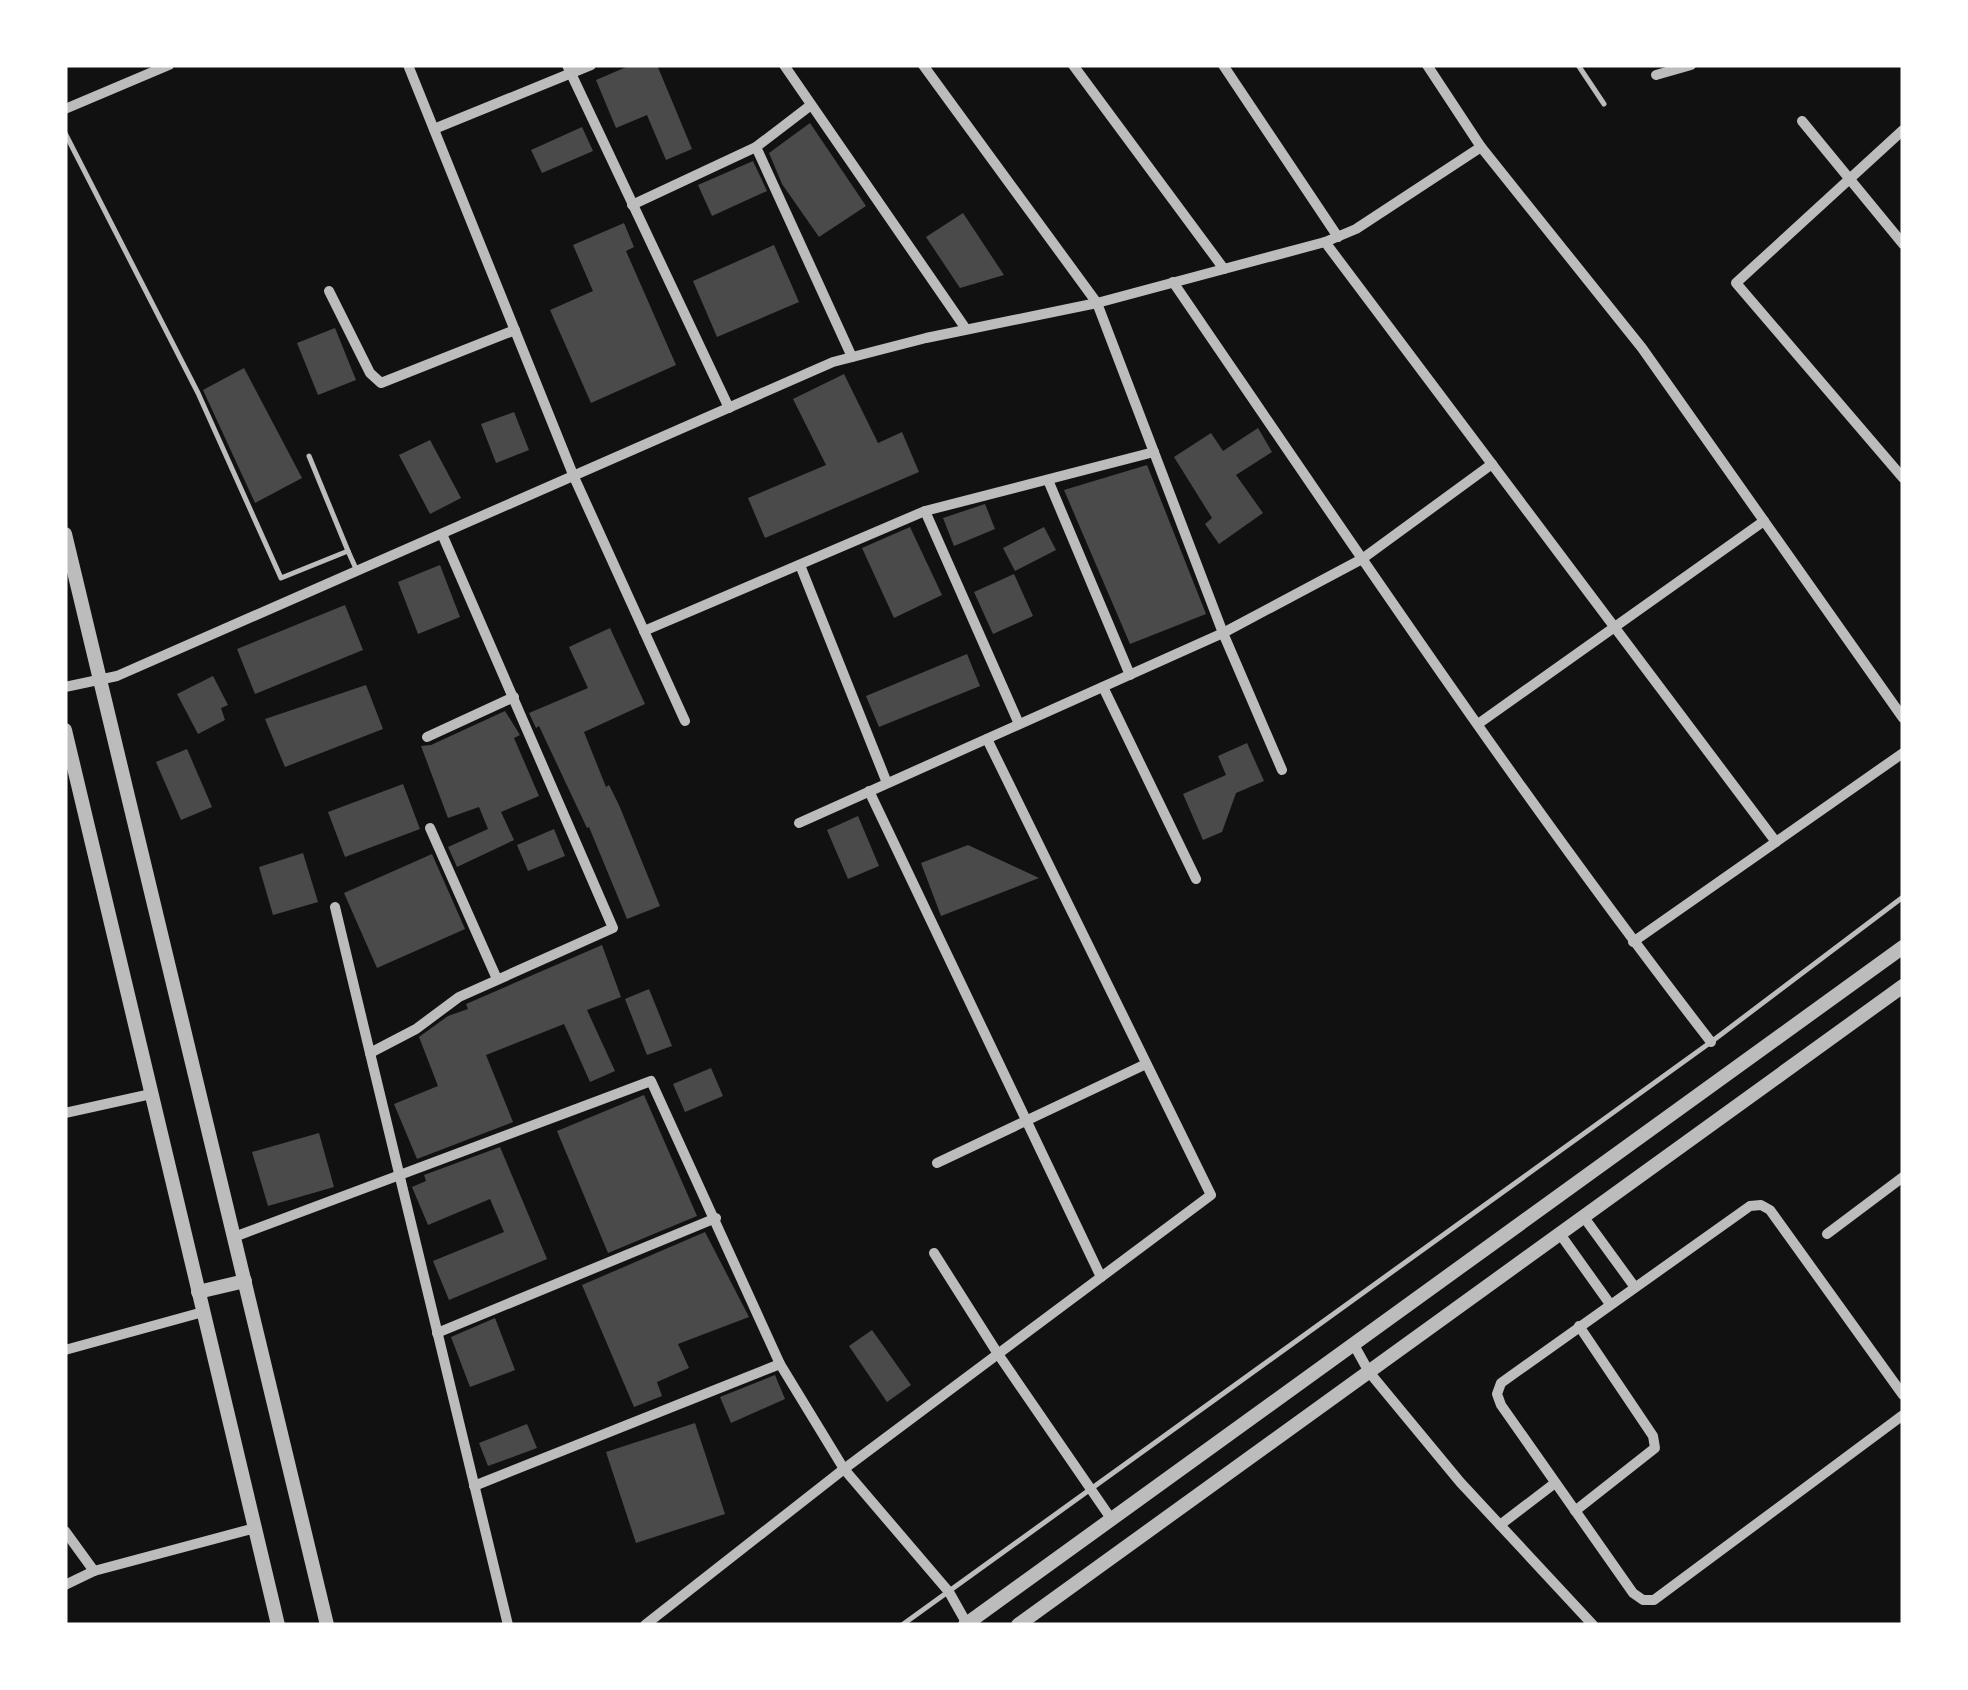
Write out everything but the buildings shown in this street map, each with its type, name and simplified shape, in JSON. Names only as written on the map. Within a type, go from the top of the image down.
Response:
[{"type":"street","points":[[65,109],[169,65]]},
{"type":"street","points":[[408,65],[574,477],[685,721]]},
{"type":"street","points":[[434,130],[570,69],[592,65]]},
{"type":"street","points":[[784,65],[966,329]]},
{"type":"street","points":[[923,65],[1097,303],[1223,633],[1282,770]]},
{"type":"street","points":[[1074,65],[1224,269]]},
{"type":"street","points":[[1223,65],[1338,236]]},
{"type":"street","points":[[1427,65],[1481,147],[1642,348],[1903,718]]},
{"type":"street","points":[[1656,75],[1692,65]]},
{"type":"street","points":[[570,69],[729,408]]},
{"type":"street","points":[[632,205],[756,148],[811,105]]},
{"type":"street","points":[[1802,121],[1903,244]]},
{"type":"street","points":[[1903,130],[1736,283],[1903,478]]},
{"type":"street","points":[[65,687],[117,676],[833,362],[966,329],[1097,303],[1325,242],[1356,229],[1481,147]]},
{"type":"street","points":[[756,148],[852,357]]},
{"type":"street","points":[[1325,242],[1776,842]]},
{"type":"street","points":[[1173,282],[1478,724],[1633,942],[1711,1042]]},
{"type":"street","points":[[329,291],[370,374],[382,383],[514,330]]},
{"type":"street","points":[[644,632],[925,511],[1154,452]]},
{"type":"street","points":[[799,823],[1223,633],[1362,559],[1492,464]]},
{"type":"street","points":[[1048,480],[1130,675]]},
{"type":"street","points":[[925,511],[1019,724]]},
{"type":"street","points":[[1478,724],[1764,521]]},
{"type":"street","points":[[65,534],[327,1625]]},
{"type":"street","points":[[370,1054],[416,1029],[458,997],[613,928],[442,534]]},
{"type":"street","points":[[800,565],[886,783]]},
{"type":"street","points":[[1103,687],[1196,878]]},
{"type":"street","points":[[427,738],[514,697]]},
{"type":"street","points":[[65,730],[278,1625]]},
{"type":"street","points":[[645,1625],[844,1469],[1211,1195],[987,738]]},
{"type":"street","points":[[1633,942],[1903,753]]},
{"type":"street","points":[[869,792],[1101,1277]]},
{"type":"street","points":[[430,828],[497,979]]},
{"type":"street","points":[[335,907],[508,1625]]},
{"type":"street","points":[[234,1237],[651,1082],[780,1364],[844,1469],[949,1592],[966,1624],[1903,948]]},
{"type":"street","points":[[1018,1625],[1903,986]]},
{"type":"street","points":[[937,1162],[1146,1064]]},
{"type":"street","points":[[65,1114],[152,1094]]},
{"type":"street","points":[[1827,1234],[1899,1180],[1903,1196]]},
{"type":"street","points":[[1903,1395],[1770,1210],[1761,1205],[1750,1206],[1634,1286],[1501,1383],[1497,1394],[1500,1405],[1555,1483],[1633,1593],[1643,1600],[1654,1600],[1903,1415]]},
{"type":"street","points":[[1584,1216],[1634,1286]]},
{"type":"street","points":[[437,1333],[716,1218]]},
{"type":"street","points":[[1560,1234],[1610,1304]]},
{"type":"street","points":[[934,1253],[1112,1520]]},
{"type":"street","points":[[198,1292],[245,1282]]},
{"type":"street","points":[[65,1350],[203,1312]]},
{"type":"street","points":[[1575,1511],[1655,1448],[1653,1436],[1579,1326]]},
{"type":"street","points":[[1354,1345],[1369,1372],[1500,1525],[1594,1625]]},
{"type":"street","points":[[474,1486],[780,1364]]},
{"type":"street","points":[[1500,1525],[1555,1483]]},
{"type":"street","points":[[65,1585],[94,1571],[255,1528]]},
{"type":"street","points":[[65,1531],[94,1571]]},
{"type":"lane","points":[[1578,65],[1604,104]]},
{"type":"lane","points":[[65,133],[198,393],[281,578],[348,550]]},
{"type":"lane","points":[[309,456],[357,571]]},
{"type":"lane","points":[[902,1625],[1711,1042],[1903,897]]}]
